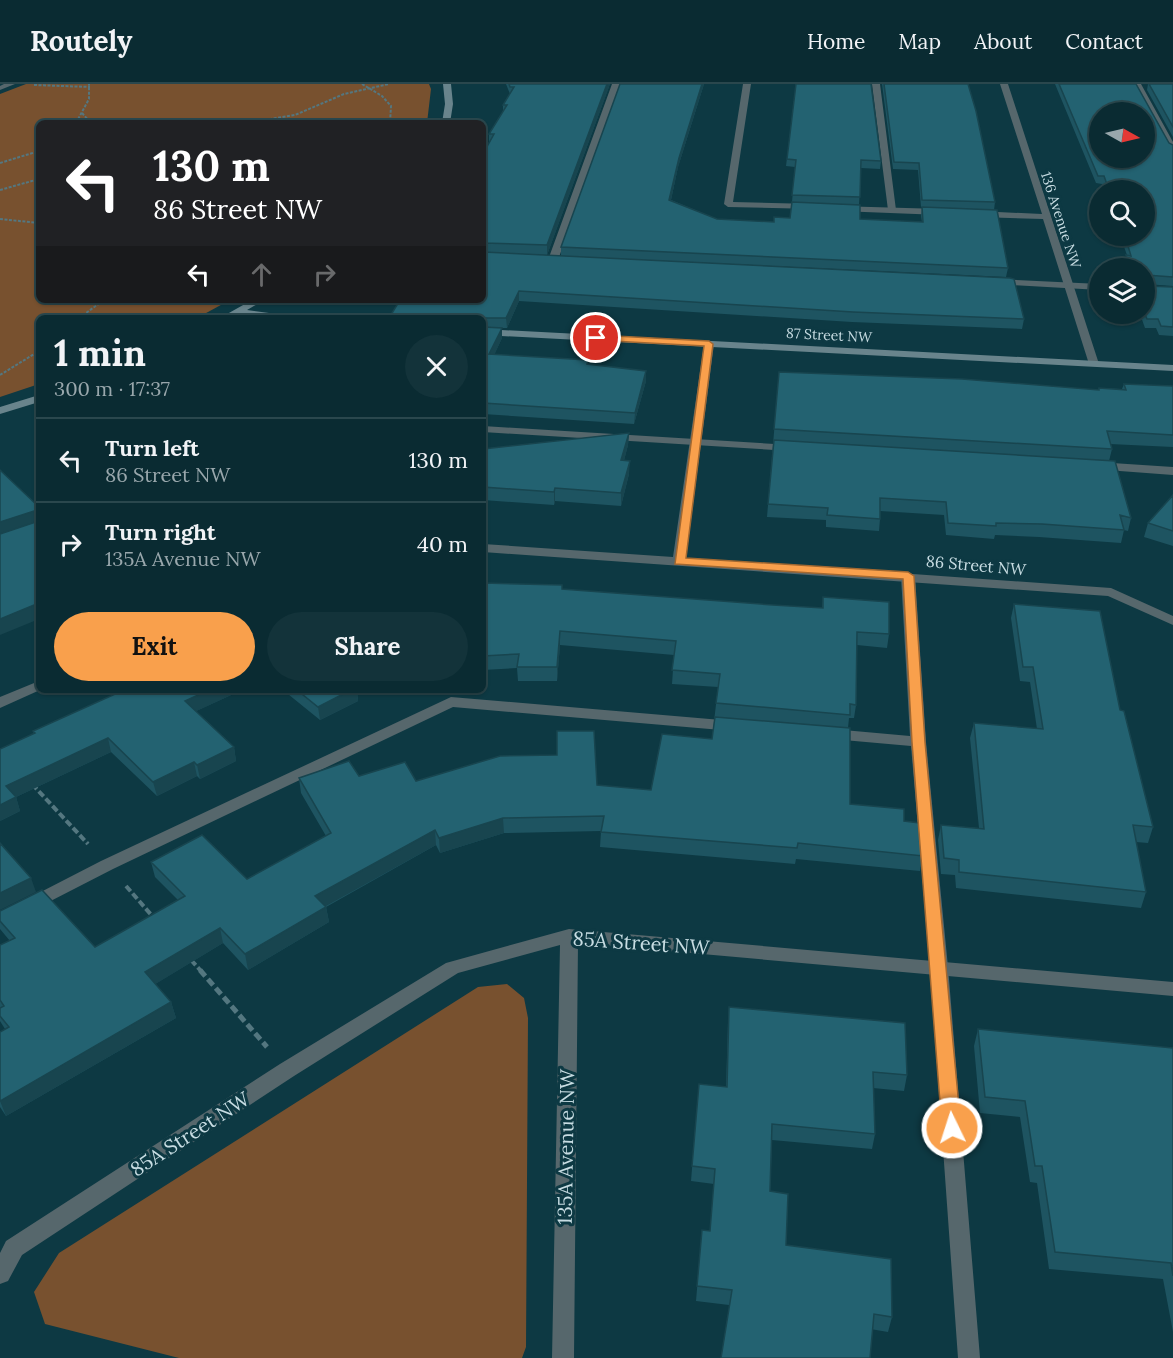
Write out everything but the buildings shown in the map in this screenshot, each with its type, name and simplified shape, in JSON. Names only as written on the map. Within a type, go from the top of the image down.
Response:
[{"type":"street","points":[[0,88],[11,84]]},
{"type":"street","points":[[446,120],[449,104],[447,84]]},
{"type":"street","points":[[553,260],[616,84]]},
{"type":"street","points":[[747,84],[728,204],[951,213]]},
{"type":"street","points":[[876,84],[892,210]]},
{"type":"street","name":"136 Avenue NW","points":[[1004,84],[1094,364]]},
{"type":"street","points":[[1137,85],[1150,86]]},
{"type":"street","points":[[1137,85],[1173,149]]},
{"type":"street","points":[[963,213],[1046,217]]},
{"type":"street","points":[[541,260],[565,261]]},
{"type":"street","points":[[984,282],[1089,287]]},
{"type":"street","points":[[232,315],[254,303]]},
{"type":"street","points":[[238,312],[261,315]]},
{"type":"street","name":"87 Street NW","points":[[486,332],[1173,368]]},
{"type":"street","points":[[680,561],[709,344]]},
{"type":"street","points":[[0,411],[36,399]]},
{"type":"street","points":[[486,429],[803,448]]},
{"type":"street","points":[[1089,466],[1173,471]]},
{"type":"street","name":"86 Street NW","points":[[486,548],[1111,592],[1173,621]]},
{"type":"street","points":[[908,576],[918,742],[939,967],[969,1358]]},
{"type":"street","points":[[0,703],[36,686]]},
{"type":"street","points":[[0,921],[107,865],[451,702],[755,728]]},
{"type":"street","points":[[813,733],[918,742]]},
{"type":"street","name":"85A Street NW","points":[[0,1274],[14,1248],[287,1070],[452,968],[569,936],[1173,989]]},
{"type":"street","name":"135A Avenue NW","points":[[563,1358],[569,936]]},
{"type":"path","points":[[363,84],[391,106],[390,120]]},
{"type":"path","points":[[268,120],[295,116],[333,97],[389,84]]},
{"type":"path","points":[[34,85],[90,86],[89,99],[78,120]]},
{"type":"path","points":[[82,112],[86,120]]},
{"type":"path","points":[[0,163],[36,152]]},
{"type":"path","points":[[0,190],[36,180]]},
{"type":"path","points":[[0,219],[36,223]]},
{"type":"path","points":[[83,315],[100,303]]},
{"type":"path","points":[[0,375],[36,353]]},
{"type":"path","points":[[31,783],[162,927]]},
{"type":"path","points":[[186,954],[287,1070]]},
{"type":"shaded area","points":[[26,84],[429,84],[431,89],[427,120],[36,120],[36,303],[224,303],[202,315],[36,315],[36,385],[0,397],[0,94]]},
{"type":"shaded area","points":[[507,984],[524,998],[528,1018],[526,1347],[522,1358],[179,1358],[45,1324],[34,1292],[59,1253],[478,987]]},
{"type":"route","points":[[596,338],[709,344],[680,561],[908,576],[918,742],[952,1128]]}]
